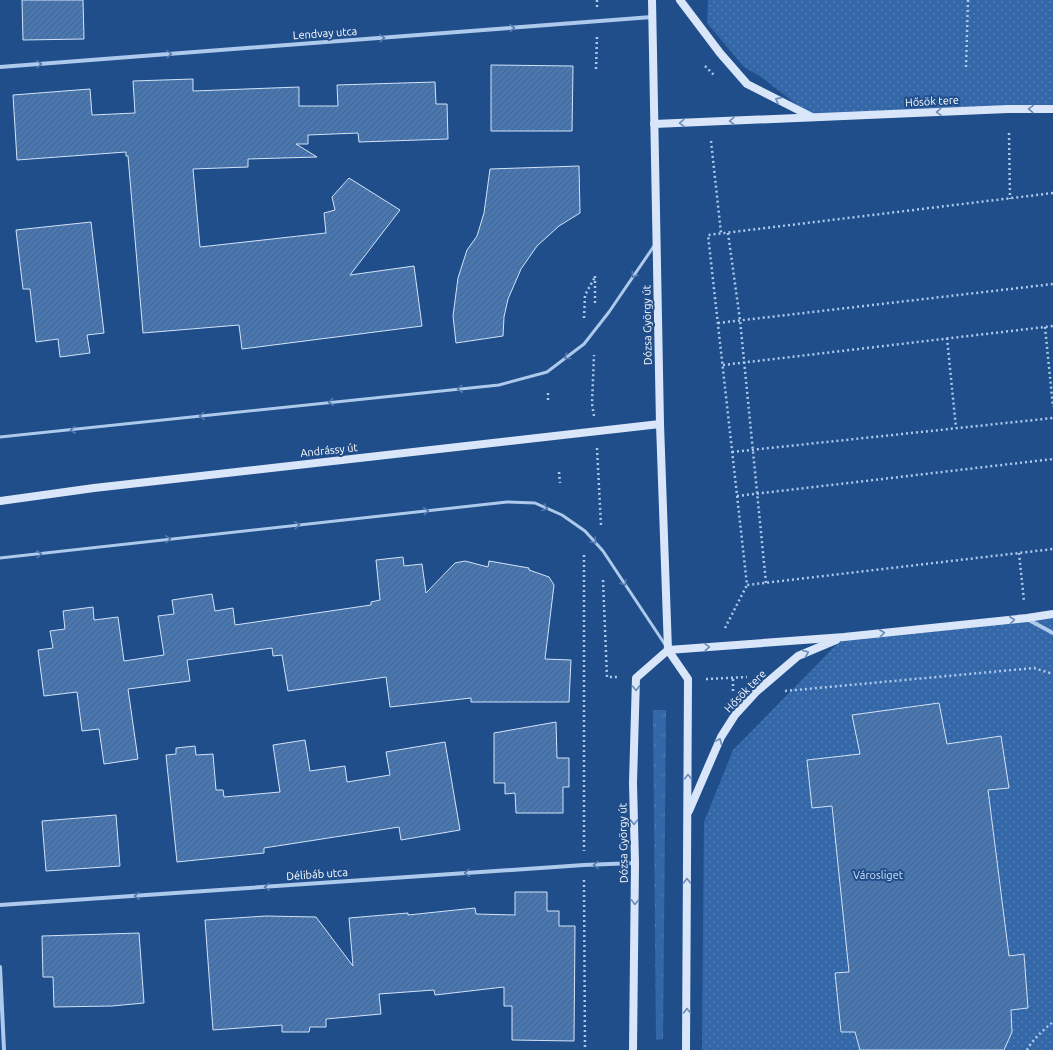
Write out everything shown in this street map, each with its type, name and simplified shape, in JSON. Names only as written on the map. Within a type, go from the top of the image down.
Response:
[{"type":"main road","name":"Dózsa György út","points":[[633,1050],[635,863],[633,783],[636,678],[668,650],[660,424],[652,0]]},
{"type":"main road","name":"Hősök tere","points":[[680,0],[720,53],[747,84],[813,118]]},
{"type":"main road","name":"Hősök tere","points":[[654,124],[1008,109],[1053,109]]},
{"type":"main road","name":"Andrássy út","points":[[0,501],[94,488],[660,424]]},
{"type":"main road","name":"Hősök tere","points":[[668,650],[844,637],[1053,614]]},
{"type":"main road","name":"Hősök tere","points":[[688,816],[721,737],[735,715],[756,692],[798,656],[844,637]]},
{"type":"main road","points":[[668,650],[688,679],[686,1050]]},
{"type":"street","name":"Lendvay utca","points":[[0,67],[652,18]]},
{"type":"street","points":[[1027,618],[1053,633]]},
{"type":"street","name":"Délibáb utca","points":[[0,905],[584,865],[635,863]]},
{"type":"street","points":[[0,966],[4,1050]]},
{"type":"lane","points":[[0,437],[499,384],[547,372],[584,344],[595,331],[656,243]]},
{"type":"lane","points":[[0,558],[506,502],[535,504],[562,515],[584,532],[602,551],[668,650]]},
{"type":"path","points":[[966,67],[968,0]]},
{"type":"path","points":[[1009,134],[1010,199]]},
{"type":"path","points":[[711,140],[721,234]]},
{"type":"path","points":[[724,630],[747,585],[708,235],[1053,193]]},
{"type":"path","points":[[728,233],[740,320],[766,583]]},
{"type":"path","points":[[584,318],[585,295],[595,276],[595,331],[592,404],[596,431],[607,677]]},
{"type":"path","points":[[718,323],[1053,284]]},
{"type":"path","points":[[723,365],[1053,326]]},
{"type":"path","points":[[1045,327],[1053,407]]},
{"type":"path","points":[[947,338],[956,428]]},
{"type":"path","points":[[548,393],[548,401]]},
{"type":"path","points":[[732,452],[1053,418]]},
{"type":"path","points":[[737,496],[1053,459]]},
{"type":"path","points":[[559,472],[560,483]]},
{"type":"path","points":[[747,585],[1053,549]]},
{"type":"path","points":[[1019,553],[1024,602]]},
{"type":"path","points":[[584,555],[585,692]]},
{"type":"path","points":[[778,692],[1034,668],[1053,674]]},
{"type":"path","points":[[688,679],[753,677]]},
{"type":"path","points":[[1027,1050],[1044,1028],[1053,1022]]},
{"type":"green space","points":[[708,0],[1053,0],[1053,109],[813,117],[761,77],[744,67],[707,23]]},
{"type":"green space","name":"Városliget","points":[[1053,614],[1053,1050],[702,1050],[704,822],[733,750],[844,637]]},
{"type":"green space","points":[[653,710],[666,710],[663,1039],[656,1040]]},
{"type":"building","points":[[22,0],[83,0],[84,39],[23,40]]},
{"type":"building","points":[[491,65],[573,66],[572,131],[491,131]]},
{"type":"building","points":[[193,79],[193,91],[299,87],[299,106],[338,106],[337,85],[435,82],[436,104],[447,104],[448,139],[359,142],[358,133],[308,135],[308,144],[296,144],[317,157],[248,159],[248,167],[193,169],[200,247],[326,233],[324,213],[335,210],[332,197],[349,178],[400,210],[350,275],[414,266],[422,326],[242,349],[239,325],[143,333],[128,156],[126,156],[126,152],[17,160],[13,95],[90,89],[92,115],[135,113],[133,81]]},
{"type":"building","points":[[579,166],[580,213],[559,226],[537,246],[521,269],[508,299],[504,317],[503,336],[456,343],[453,316],[458,278],[467,250],[477,236],[484,213],[490,169]]},
{"type":"building","points":[[91,222],[104,333],[87,335],[90,353],[60,357],[58,339],[36,342],[30,289],[23,289],[16,230]]},
{"type":"building","points":[[403,557],[404,566],[422,564],[426,593],[455,563],[465,561],[488,567],[489,561],[529,568],[529,570],[549,577],[554,585],[545,659],[571,660],[569,702],[471,702],[471,698],[390,707],[386,677],[288,691],[282,655],[273,656],[272,648],[187,660],[190,681],[128,689],[138,759],[104,764],[99,729],[82,731],[77,692],[44,696],[38,650],[53,648],[50,631],[65,629],[63,611],[93,607],[94,620],[118,617],[124,661],[164,655],[158,616],[174,614],[172,600],[212,594],[215,611],[233,608],[235,625],[371,605],[371,602],[380,600],[376,560]]},
{"type":"building","points":[[939,703],[947,744],[1001,736],[1009,788],[988,790],[1009,956],[1024,954],[1028,1008],[1011,1010],[1012,1032],[1004,1050],[860,1050],[855,1032],[841,1032],[835,973],[849,972],[832,806],[812,808],[807,760],[860,754],[852,715]]},
{"type":"building","points":[[556,722],[557,758],[569,758],[569,787],[563,787],[563,813],[516,813],[515,793],[505,794],[505,783],[494,783],[494,733]]},
{"type":"building","points":[[305,740],[310,771],[345,766],[347,782],[390,775],[386,752],[445,742],[460,830],[401,840],[399,827],[264,848],[264,853],[177,862],[166,755],[176,754],[176,748],[195,746],[196,755],[213,754],[216,790],[223,790],[224,797],[280,792],[273,745]]},
{"type":"building","points":[[116,815],[120,866],[46,871],[42,821]]},
{"type":"building","points":[[515,892],[547,892],[547,911],[559,911],[559,926],[575,926],[574,1041],[512,1040],[512,1006],[504,1006],[504,987],[435,995],[434,990],[379,994],[381,1014],[326,1019],[326,1027],[310,1027],[309,1032],[282,1032],[282,1025],[213,1030],[205,920],[266,916],[316,917],[353,966],[349,918],[408,913],[408,915],[475,908],[476,914],[515,915]]},
{"type":"building","points":[[139,933],[144,1003],[112,1006],[54,1007],[53,977],[43,977],[42,936]]}]
